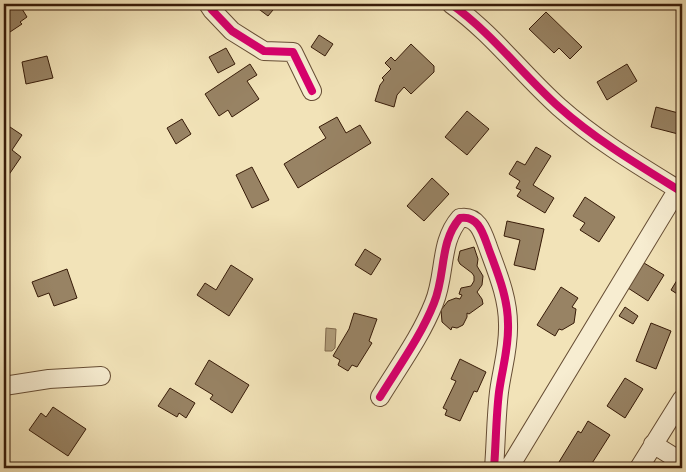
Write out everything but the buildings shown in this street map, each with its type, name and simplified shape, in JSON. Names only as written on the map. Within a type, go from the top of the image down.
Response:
[{"type":"street","points":[[208,4],[232,31],[264,52],[293,52],[312,91]]},
{"type":"street","points":[[451,4],[481,28],[561,109],[607,144],[680,191],[509,468]]},
{"type":"street","points":[[380,397],[425,324],[435,301],[442,274],[446,244],[452,227],[460,218],[467,217],[475,221],[484,238],[504,291],[508,324],[506,355],[499,392],[494,468]]},
{"type":"street","points":[[4,386],[48,379],[102,376]]},
{"type":"street","points":[[639,468],[682,398]]},
{"type":"street","points":[[653,444],[682,462]]},
{"type":"shaded area","points":[[326,328],[336,329],[335,348],[332,351],[325,351]]},
{"type":"cycle path","points":[[208,4],[232,31],[264,51],[293,52],[312,91]]},
{"type":"cycle path","points":[[451,4],[480,28],[545,94],[573,119],[619,152],[682,192]]},
{"type":"cycle path","points":[[380,397],[429,315],[438,292],[446,248],[453,227],[460,218],[471,219],[479,226],[484,236],[501,285],[508,314],[507,342],[497,411],[494,468]]}]
